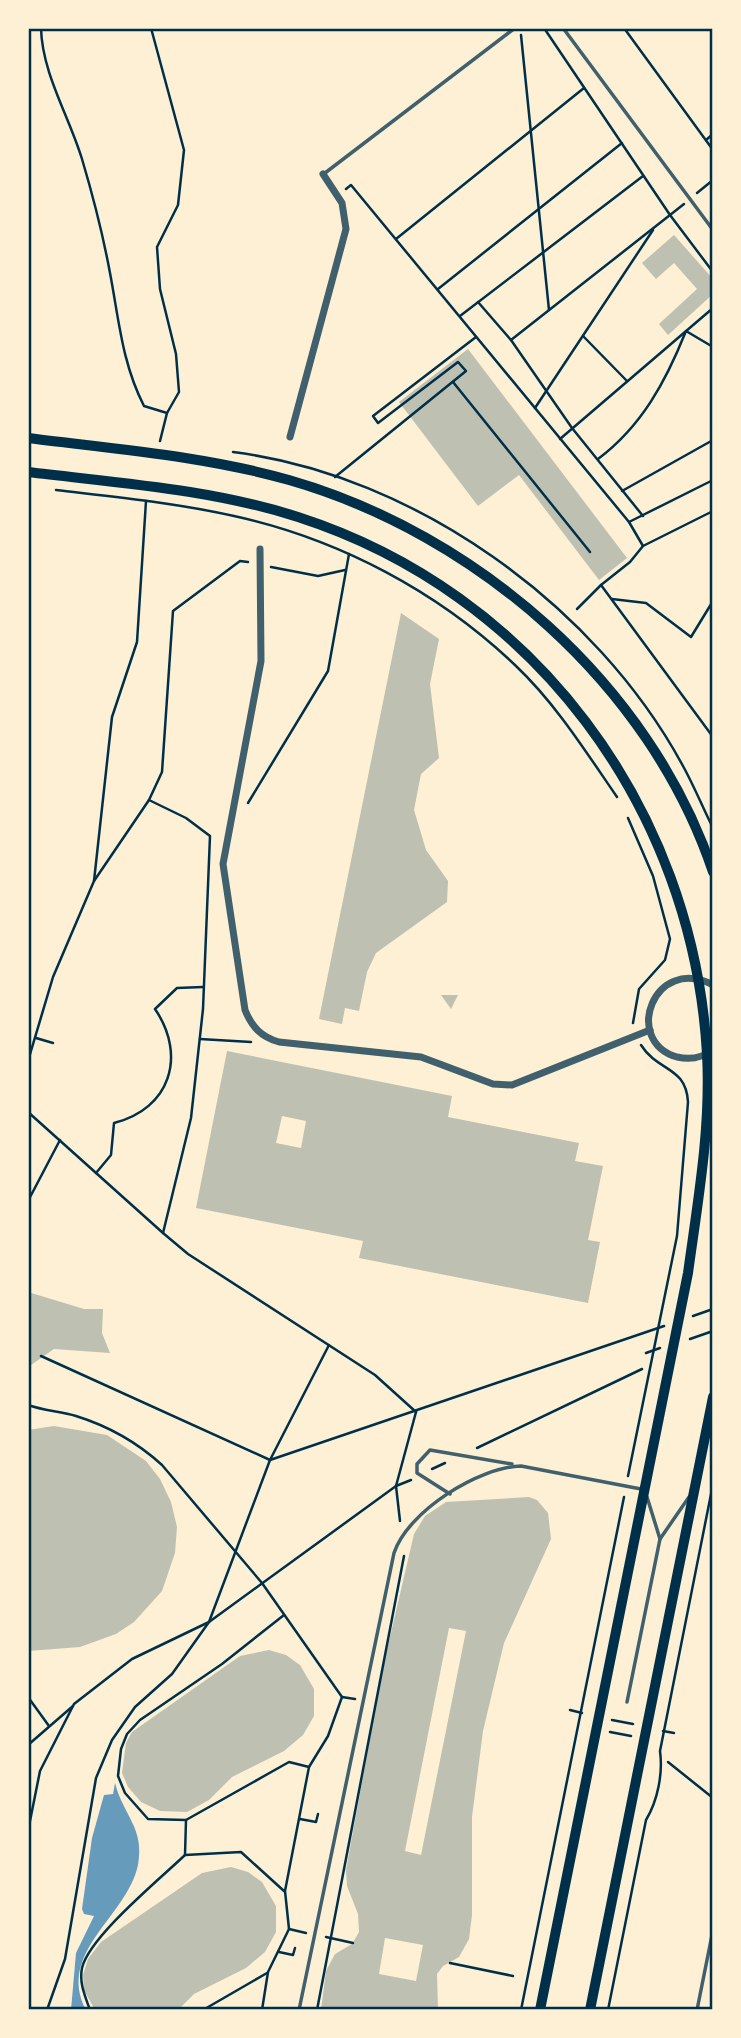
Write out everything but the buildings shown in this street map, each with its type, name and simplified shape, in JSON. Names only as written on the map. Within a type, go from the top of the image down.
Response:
[{"type":"main road","points":[[28,438],[182,458],[290,480],[392,519],[434,541],[512,595],[556,634],[591,671],[649,746],[690,817],[713,872]]},
{"type":"main road","points":[[28,472],[177,490],[297,516],[374,547],[444,586],[504,632],[589,726],[634,794],[669,869],[687,923],[710,1053],[701,1182],[688,1273],[540,2010]]},
{"type":"main road","points":[[590,2010],[694,1490],[710,1433],[713,1397]]},
{"type":"street","points":[[290,437],[344,242],[347,220],[337,196],[323,174]]},
{"type":"street","points":[[260,549],[258,564],[261,661],[223,864],[245,1010],[252,1024],[265,1037],[279,1042],[421,1056],[493,1084],[512,1085],[650,1030]]},
{"type":"street","points":[[710,1053],[690,1059],[673,1055],[663,1049],[650,1030],[649,1012],[656,995],[672,981],[698,978],[713,985]]},
{"type":"lane","points":[[323,174],[517,28]]},
{"type":"lane","points":[[563,28],[713,230]]},
{"type":"lane","points":[[450,1493],[418,1476],[417,1464],[430,1450],[645,1489],[660,1539]]},
{"type":"lane","points":[[299,2010],[394,1553],[402,1536],[415,1521],[450,1493],[501,1467],[521,1466]]},
{"type":"lane","points":[[627,1702],[660,1539],[694,1490]]},
{"type":"lane","points":[[697,2010],[713,1930]]},
{"type":"path","points":[[41,28],[41,48],[82,159],[110,273],[120,341],[131,381],[144,406],[167,413]]},
{"type":"path","points":[[150,28],[184,150],[178,205],[157,247],[160,289],[177,366],[178,392],[167,413],[157,453]]},
{"type":"path","points":[[517,28],[549,310]]},
{"type":"path","points":[[544,28],[670,215],[713,272]]},
{"type":"path","points":[[624,28],[713,150]]},
{"type":"path","points":[[395,239],[584,88]]},
{"type":"path","points":[[706,141],[713,134]]},
{"type":"path","points":[[437,290],[622,144]]},
{"type":"path","points":[[459,317],[643,176]]},
{"type":"path","points":[[511,340],[713,180]]},
{"type":"path","points":[[337,196],[351,186],[629,522],[643,545]]},
{"type":"path","points":[[535,408],[655,227]]},
{"type":"path","points":[[478,302],[511,340],[572,428],[643,516]]},
{"type":"path","points":[[560,439],[713,308]]},
{"type":"path","points":[[686,331],[713,347]]},
{"type":"path","points":[[597,460],[624,439],[639,418],[668,375],[686,331]]},
{"type":"path","points":[[583,335],[627,381]]},
{"type":"path","points":[[335,477],[466,371],[458,362],[378,423],[373,416],[476,337]]},
{"type":"path","points":[[453,382],[590,552]]},
{"type":"path","points":[[622,491],[713,440]]},
{"type":"path","points":[[629,522],[713,480]]},
{"type":"path","points":[[55,490],[178,505],[235,516],[287,530],[349,554],[407,584],[436,602],[517,667],[570,730],[621,802]]},
{"type":"path","points":[[94,881],[112,717],[137,642],[138,597],[148,494]]},
{"type":"path","points":[[577,609],[630,562],[643,545],[713,511]]},
{"type":"path","points":[[434,541],[443,526]]},
{"type":"path","points":[[248,803],[328,670],[349,554]]},
{"type":"path","points":[[28,1062],[53,977],[94,881],[149,800],[162,772],[173,611],[240,561],[318,576],[345,570]]},
{"type":"path","points":[[407,584],[416,569]]},
{"type":"path","points":[[601,585],[713,737]]},
{"type":"path","points":[[612,599],[646,603],[691,637],[713,601]]},
{"type":"path","points":[[149,800],[186,818],[210,836],[200,1040],[191,1118],[163,1233]]},
{"type":"path","points":[[626,815],[653,876],[670,939],[665,960],[645,980],[637,995]]},
{"type":"path","points":[[96,1173],[111,1154],[114,1123],[130,1119],[147,1108],[159,1096],[168,1078],[172,1058],[170,1037],[155,1009],[177,988],[203,987]]},
{"type":"path","points":[[35,1038],[53,1044]]},
{"type":"path","points":[[200,1040],[251,1042]]},
{"type":"path","points":[[28,1112],[188,1254],[374,1375],[416,1412]]},
{"type":"path","points":[[28,1201],[60,1140]]},
{"type":"path","points":[[689,1317],[713,1309]]},
{"type":"path","points":[[41,1356],[270,1460],[664,1325]]},
{"type":"path","points":[[47,2010],[65,1959],[96,1778],[112,1740],[135,1707],[172,1674],[209,1622],[270,1460],[329,1345]]},
{"type":"path","points":[[28,1745],[74,1704],[132,1659],[209,1622],[396,1486],[642,1369]]},
{"type":"path","points":[[28,1405],[74,1415],[102,1426],[147,1451],[262,1583],[342,1697],[363,1700]]},
{"type":"path","points":[[317,2010],[405,1559],[396,1486],[416,1412]]},
{"type":"path","points":[[608,2010],[646,1820],[653,1808],[658,1787],[662,1742],[713,1484]]},
{"type":"path","points":[[284,1615],[222,1664],[140,1720],[127,1734],[121,1749],[118,1776],[125,1793],[148,1819],[186,1820],[289,1762],[309,1767]]},
{"type":"path","points":[[28,1697],[50,1726]]},
{"type":"path","points":[[262,2010],[268,1972],[289,1929],[285,1891],[309,1767],[328,1737],[342,1697]]},
{"type":"path","points":[[28,1831],[40,1771],[74,1704]]},
{"type":"path","points":[[570,1710],[674,1733]]},
{"type":"path","points":[[578,1725],[662,1742]]},
{"type":"path","points":[[668,1762],[713,1798]]},
{"type":"path","points":[[300,1819],[316,1822],[318,1814]]},
{"type":"path","points":[[185,1855],[186,1820]]},
{"type":"path","points":[[90,2010],[81,1985],[82,1965],[107,1929],[185,1855],[241,1852],[285,1891]]},
{"type":"path","points":[[279,1952],[293,1955],[295,1948]]},
{"type":"path","points":[[450,1963],[513,1976]]},
{"type":"path","points":[[203,2010],[268,1972]]},
{"type":"water","points":[[115,1783],[136,1831],[138,1865],[121,1901],[86,1952],[80,1970],[79,1989],[86,2010],[71,2010],[76,1953],[94,1916],[84,1914],[82,1909],[92,1838],[104,1795],[113,1794]]}]
